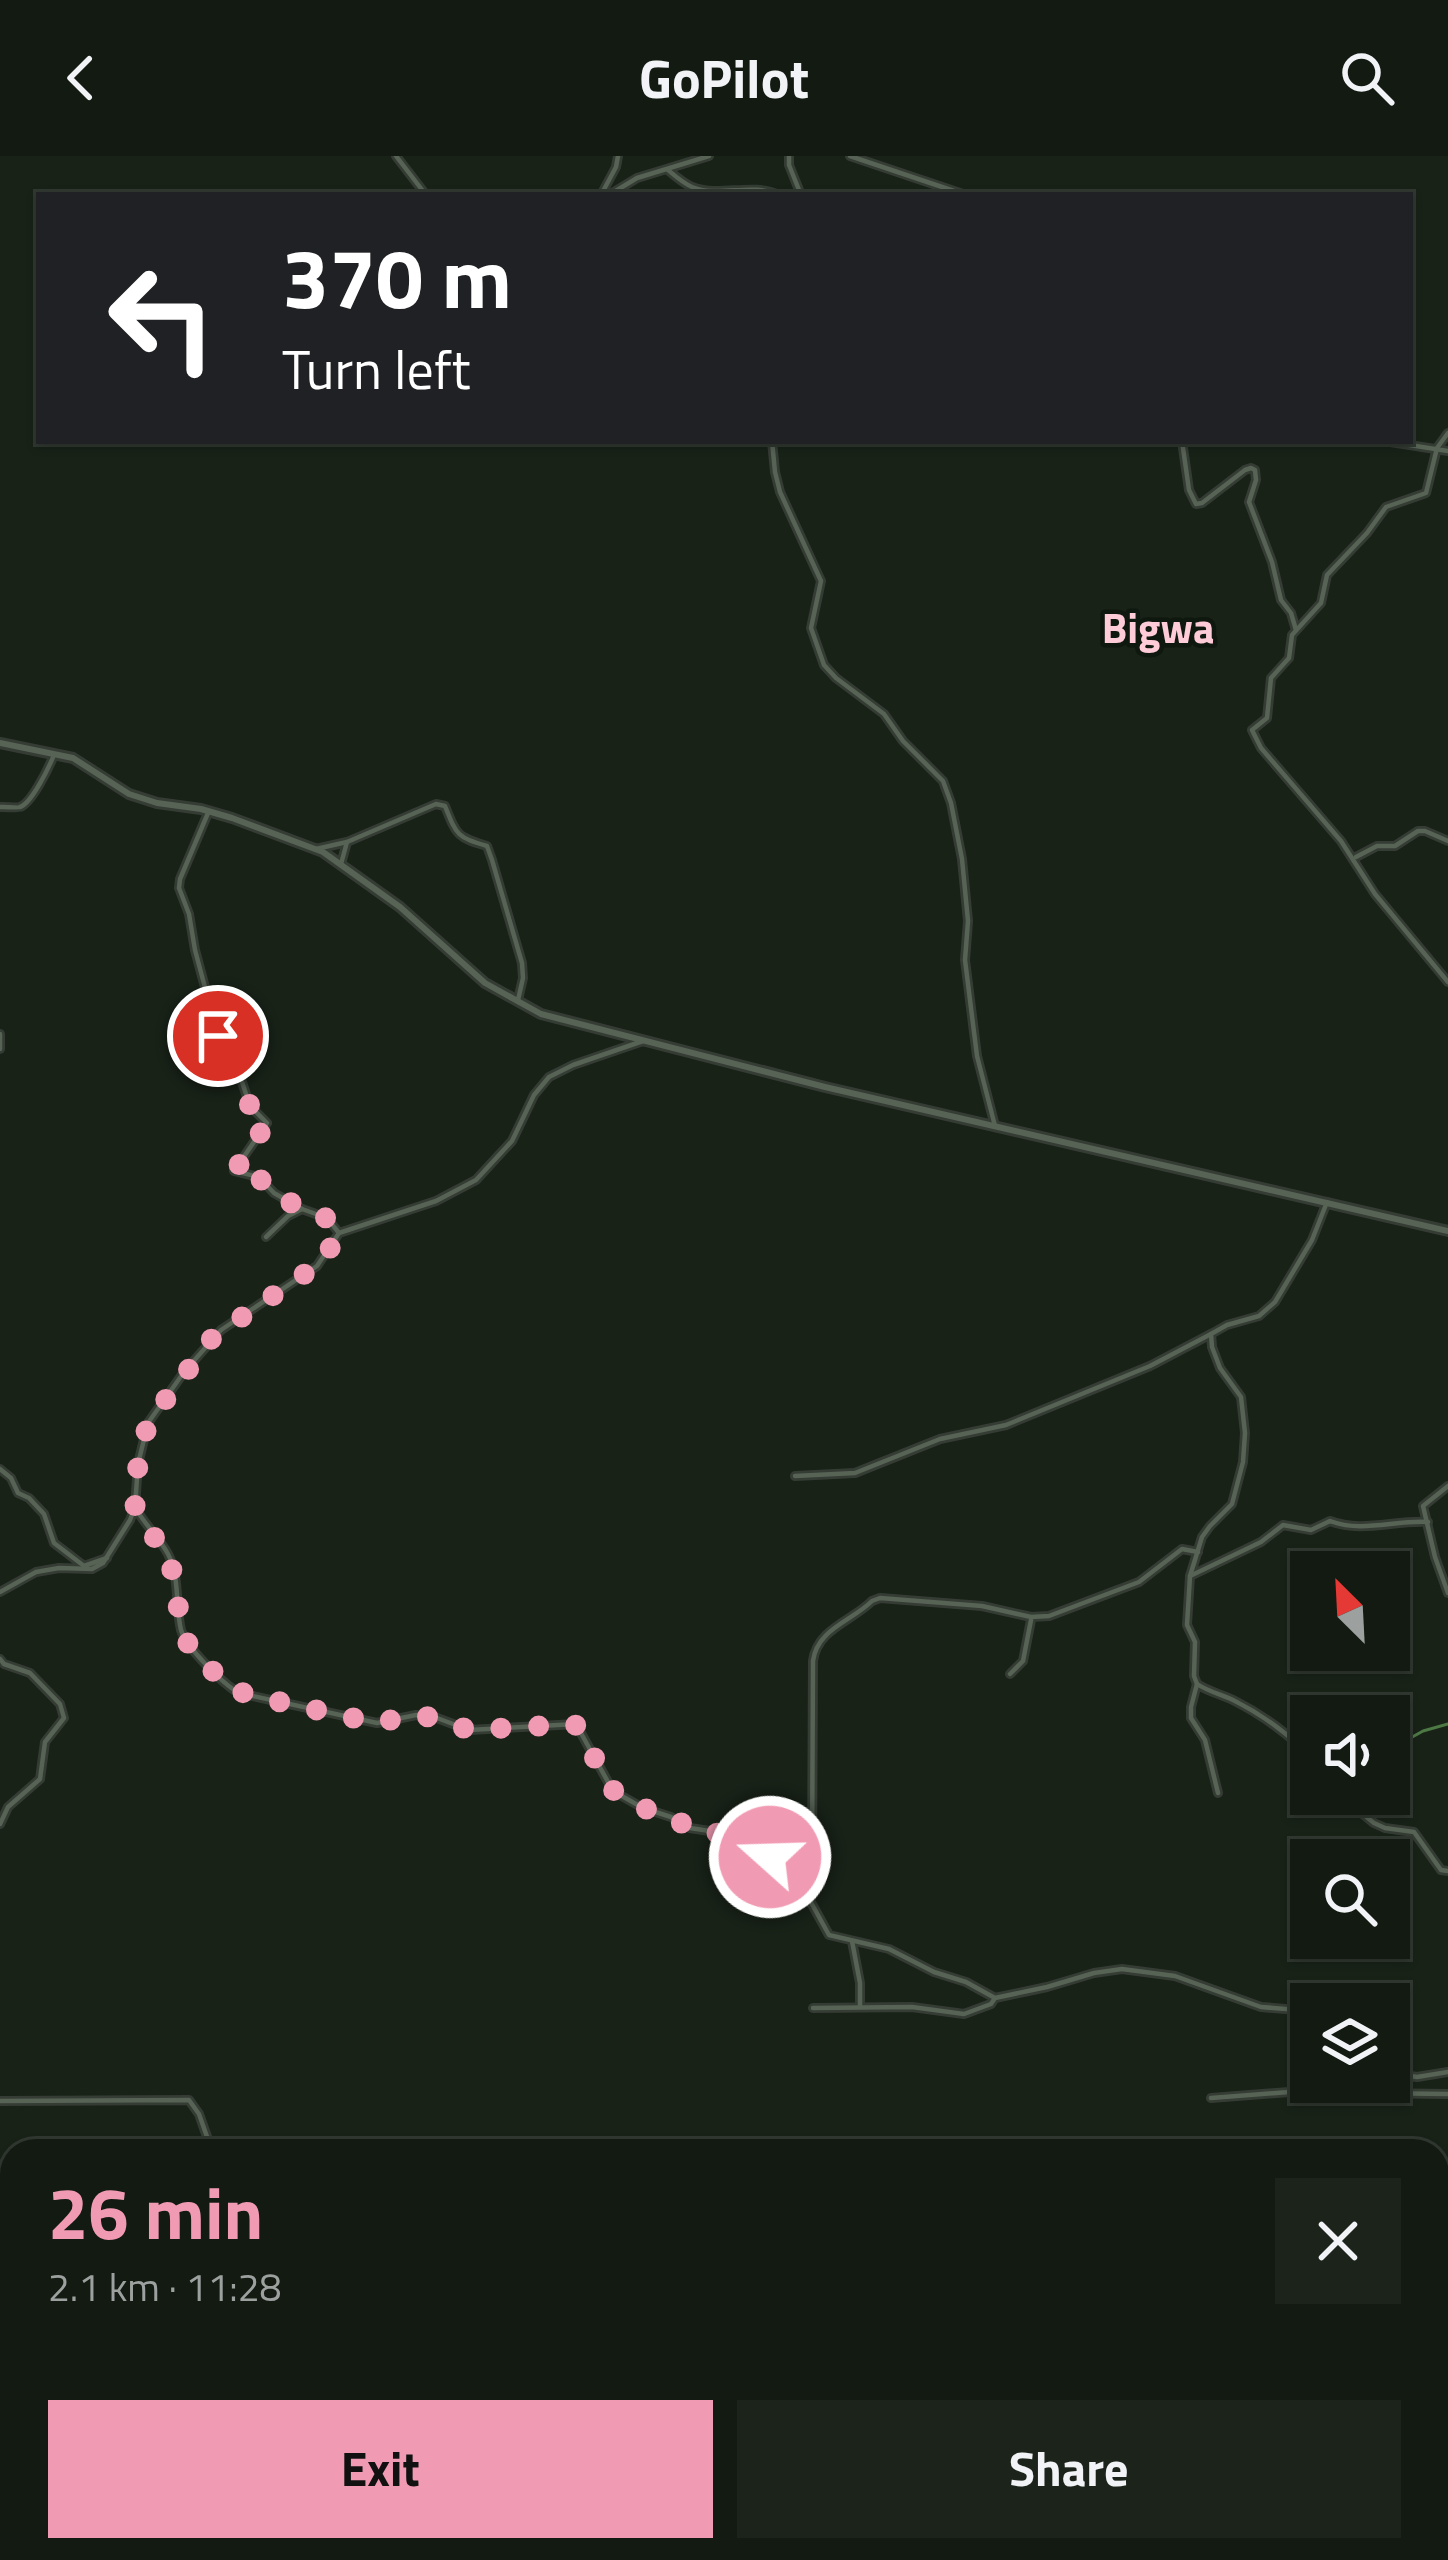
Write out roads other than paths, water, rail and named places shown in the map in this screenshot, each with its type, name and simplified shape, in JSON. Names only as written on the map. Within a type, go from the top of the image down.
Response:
[{"type":"street","points":[[396,156],[425,192]]},
{"type":"street","points":[[606,192],[618,156]]},
{"type":"street","points":[[611,192],[638,178],[709,156]]},
{"type":"street","points":[[789,156],[800,192]]},
{"type":"street","points":[[850,156],[957,192]]},
{"type":"street","points":[[668,170],[691,187],[771,192]]},
{"type":"street","points":[[1447,979],[1375,894],[1354,859],[1252,733],[1267,718],[1271,678],[1286,663],[1296,630],[1321,603],[1328,575],[1386,507],[1426,493],[1437,448],[1448,433]]},
{"type":"street","points":[[772,444],[783,500],[821,581],[811,628],[824,665],[884,714],[943,782],[951,803],[962,859],[968,921],[965,960],[977,1056],[995,1126]]},
{"type":"street","points":[[1182,444],[1196,504],[1245,470],[1255,470],[1249,502],[1281,600],[1296,630]]},
{"type":"street","points":[[1407,444],[1448,451]]},
{"type":"street","points":[[0,743],[76,760],[128,794],[261,827],[316,849],[418,922],[469,970],[541,1014],[825,1088],[1448,1231]]},
{"type":"street","points":[[0,806],[25,805],[55,754]]},
{"type":"street","points":[[316,849],[347,842],[436,804],[445,806],[459,836],[487,846],[522,963],[518,1002]]},
{"type":"street","points":[[208,812],[179,888],[218,1036],[250,1106],[267,1123],[233,1171],[259,1178],[272,1192],[322,1215],[339,1233]]},
{"type":"street","points":[[1354,859],[1371,848],[1395,846],[1418,831],[1448,841]]},
{"type":"street","points":[[341,864],[347,842]]},
{"type":"street","points":[[0,1034],[0,1048]]},
{"type":"street","points":[[0,1592],[36,1572],[92,1570],[107,1558],[135,1507],[144,1436],[157,1408],[213,1337],[322,1262],[339,1233],[436,1201],[476,1180],[512,1141],[534,1095],[549,1077],[643,1041]]},
{"type":"street","points":[[794,1476],[855,1473],[940,1439],[1006,1425],[1150,1366],[1227,1324],[1259,1316],[1275,1302],[1312,1240],[1328,1202]]},
{"type":"street","points":[[266,1237],[302,1209]]},
{"type":"street","points":[[1211,1334],[1220,1368],[1241,1397],[1245,1433],[1232,1504],[1202,1538],[1190,1576],[1187,1625],[1196,1647],[1194,1676],[1198,1684],[1247,1708],[1290,1738]]},
{"type":"street","points":[[0,1469],[20,1495],[44,1514],[52,1539],[62,1551],[82,1566],[107,1558]]},
{"type":"street","points":[[1448,1486],[1424,1506],[1448,1593]]},
{"type":"street","points":[[135,1507],[170,1559],[186,1640],[232,1689],[376,1723],[416,1715],[469,1730],[575,1724],[613,1790],[690,1828],[716,1832],[735,1854],[765,1847],[777,1878],[808,1897],[833,1937],[893,1951],[994,1998],[1122,1969],[1175,1976],[1261,2007],[1290,2009]]},
{"type":"street","points":[[1190,1576],[1261,1542],[1283,1525],[1305,1530],[1330,1521],[1352,1528],[1428,1522]]},
{"type":"street","points":[[808,1897],[817,1642],[880,1598],[982,1606],[1031,1617],[1064,1612],[1139,1582],[1182,1549],[1198,1552]]},
{"type":"street","points":[[1010,1674],[1023,1660],[1031,1617]]},
{"type":"street","points":[[0,1659],[30,1672],[64,1714],[45,1742],[40,1779],[8,1807],[0,1825]]},
{"type":"street","points":[[1198,1684],[1191,1718],[1205,1740],[1219,1792]]},
{"type":"street","points":[[1364,1815],[1385,1828],[1414,1832],[1442,1870],[1448,1871]]},
{"type":"street","points":[[852,1940],[860,2006]]},
{"type":"street","points":[[813,2008],[912,2007],[964,2014],[991,2004],[994,1998]]},
{"type":"street","points":[[1410,2076],[1448,2072]]},
{"type":"street","points":[[1211,2098],[1289,2092],[1448,2094]]},
{"type":"street","points":[[0,2101],[189,2100],[200,2114],[208,2139]]},
{"type":"waterway","points":[[1410,1738],[1448,1724]]},
{"type":"district","name":"Bigwa","points":[[1158,628]]}]
